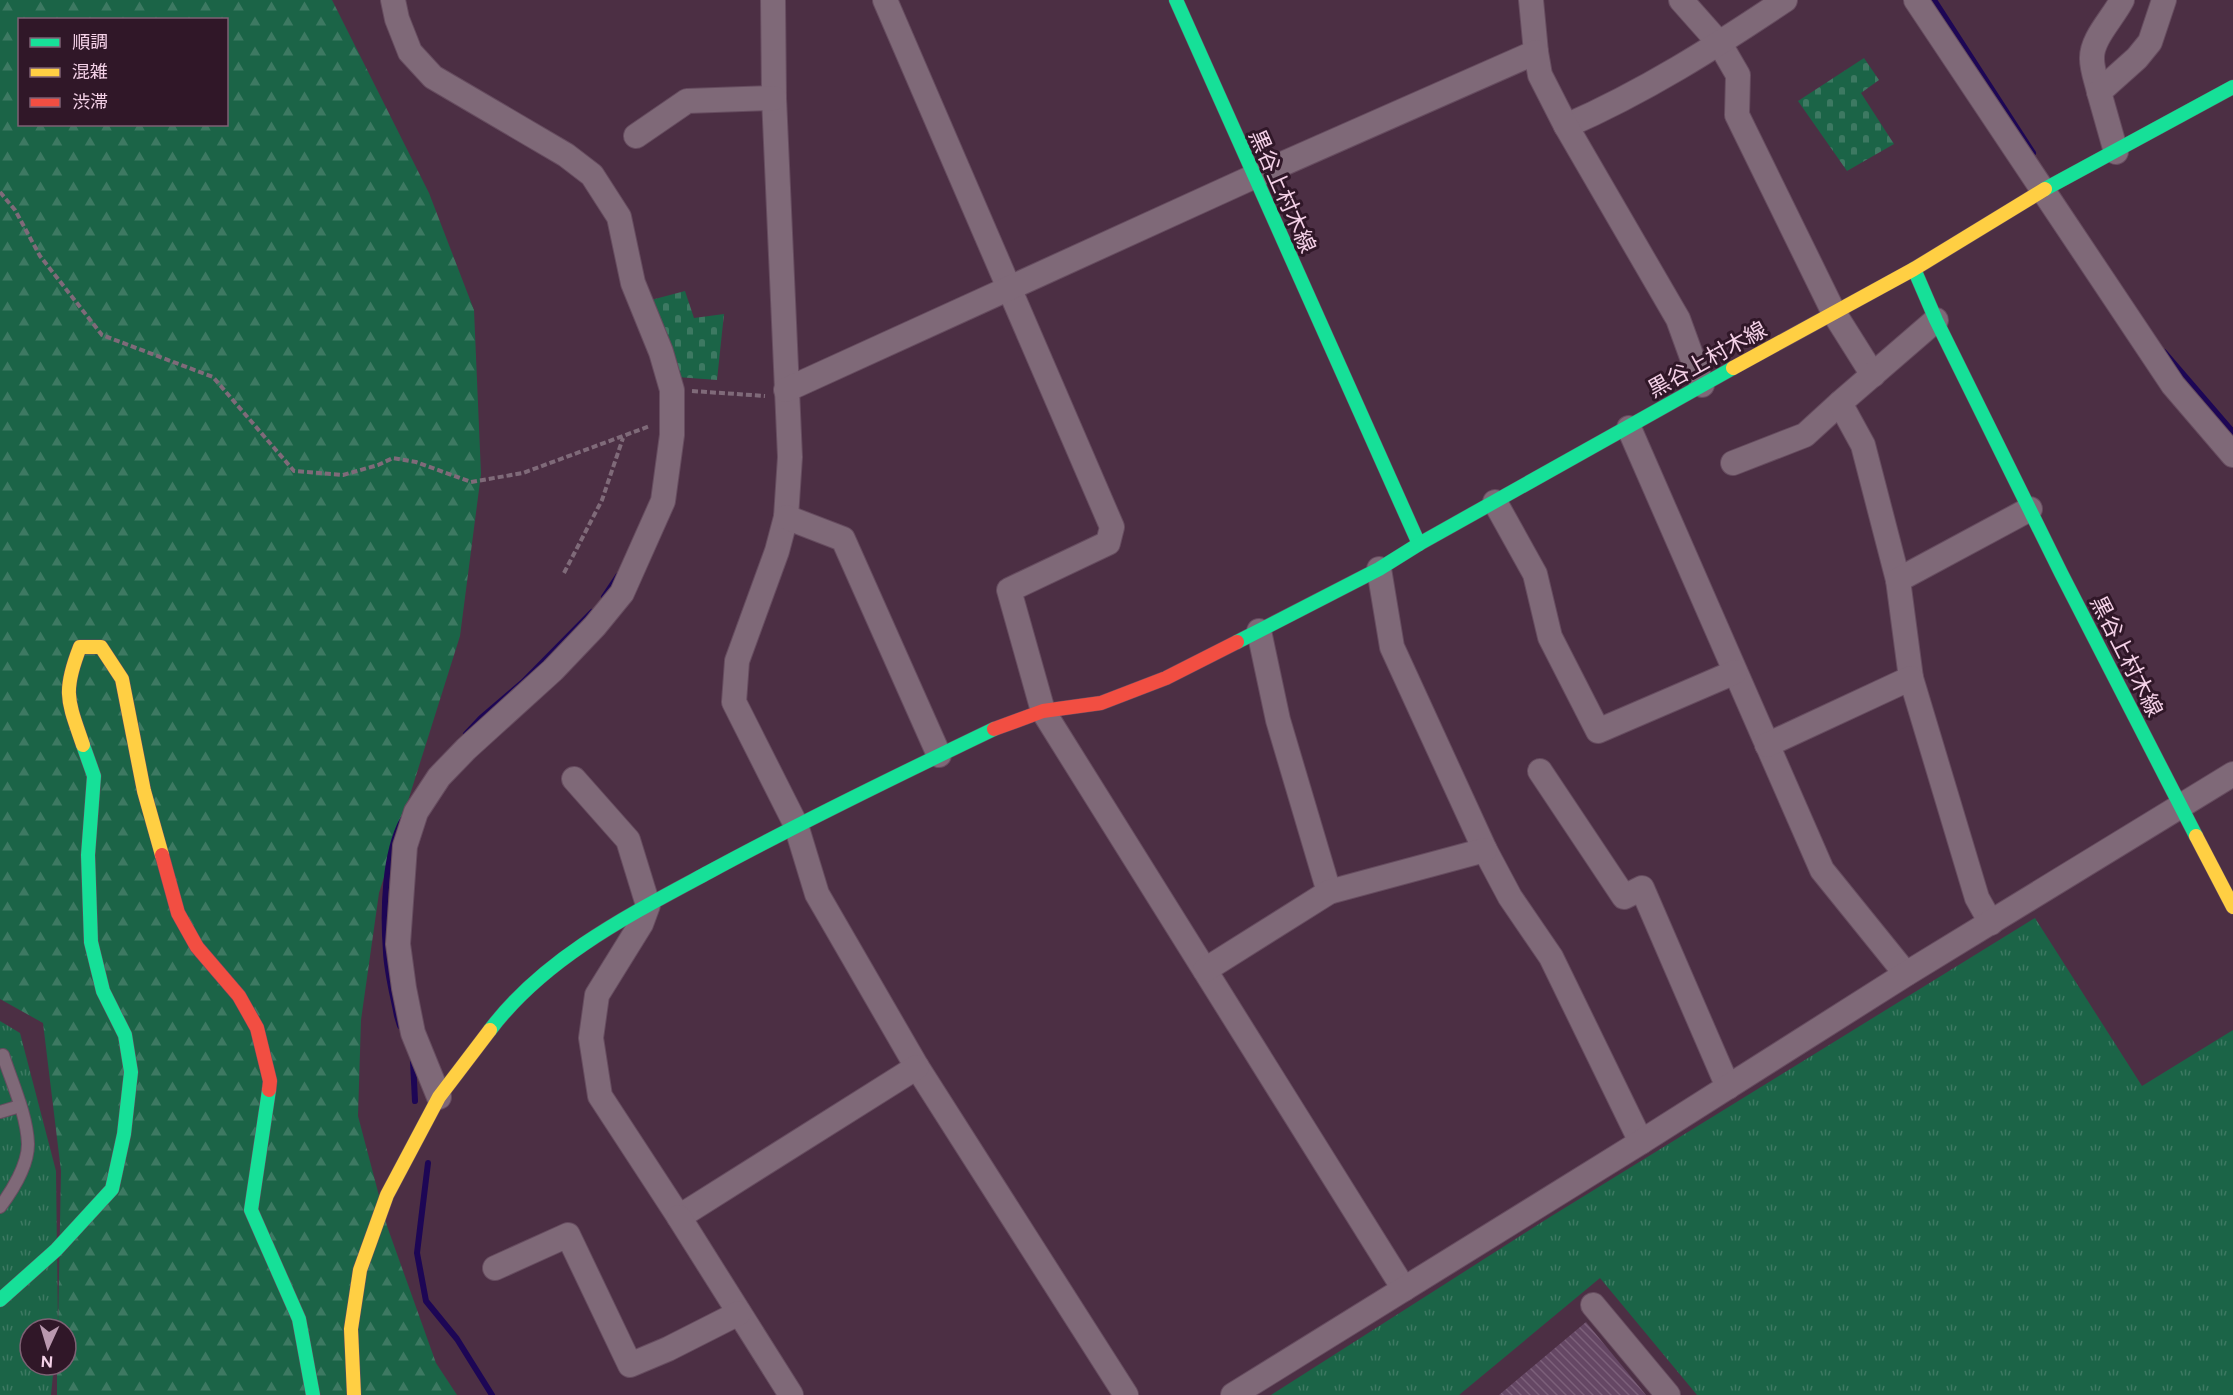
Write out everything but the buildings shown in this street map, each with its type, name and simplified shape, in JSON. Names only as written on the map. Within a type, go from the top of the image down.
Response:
[{"type":"street","points":[[393,0],[410,52],[433,77],[566,154],[592,175],[618,217],[633,283],[661,352],[672,390],[672,435],[663,501],[622,593],[595,626],[553,670],[466,749],[439,777],[416,812],[405,846],[398,944],[413,1033],[439,1097]]},
{"type":"street","points":[[772,0],[774,98],[790,457],[786,517],[777,551],[737,661],[734,702],[796,825],[817,894],[917,1067],[1126,1395]]},
{"type":"street","points":[[885,0],[1112,526],[1108,543],[1009,590],[1043,711],[1404,1289]]},
{"type":"street","name":"黒谷上村木線","points":[[1176,0],[1253,177],[1419,544],[1914,269],[1936,320],[2030,509],[2233,907]]},
{"type":"street","points":[[1531,0],[1540,75],[1566,126],[1678,319],[1702,385]]},
{"type":"street","points":[[1681,0],[1719,44],[1738,75],[1737,115],[1833,313],[1873,375]]},
{"type":"street","points":[[1566,126],[1612,106],[1719,44],[1785,0]]},
{"type":"street","points":[[1916,0],[2173,385],[2233,455]]},
{"type":"street","points":[[2116,152],[2091,59],[2097,39],[2114,16],[2122,0]]},
{"type":"street","points":[[2099,92],[2137,58],[2150,42],[2164,0]]},
{"type":"street","points":[[786,390],[1253,177],[1536,52]]},
{"type":"street","points":[[1914,269],[2042,191],[2233,87]]},
{"type":"street","points":[[636,136],[687,101],[774,98]]},
{"type":"street","points":[[1733,463],[1805,435],[1936,320]]},
{"type":"street","points":[[1840,403],[1863,445],[1898,580],[1911,678],[1977,898],[1991,922]]},
{"type":"street","points":[[1629,428],[1822,870],[1906,975]]},
{"type":"street","points":[[1495,502],[1535,574],[1550,638],[1598,731],[1734,672]]},
{"type":"street","points":[[1898,580],[2030,509]]},
{"type":"street","points":[[786,517],[843,539],[939,755]]},
{"type":"street","points":[[354,1395],[351,1329],[360,1270],[387,1195],[439,1097],[502,1014],[565,957],[648,906],[796,825],[939,755],[999,726],[1043,711],[1101,703],[1167,678],[1379,569],[1419,544]]},
{"type":"street","points":[[1379,569],[1392,647],[1485,850],[1510,897],[1551,957],[1641,1142]]},
{"type":"street","points":[[1259,631],[1278,720],[1329,892]]},
{"type":"street","points":[[0,1300],[56,1250],[111,1189],[124,1134],[131,1072],[125,1035],[103,991],[91,942],[88,855],[94,776],[68,701],[70,673],[80,646],[101,647],[122,679],[144,791],[178,913],[197,946],[239,996],[257,1028],[270,1081],[251,1210],[300,1319],[313,1395]]},
{"type":"street","points":[[1767,745],[1911,678]]},
{"type":"street","points":[[1540,771],[1624,897],[1642,888],[1728,1087]]},
{"type":"street","points":[[1233,1395],[1991,922],[2233,774]]},
{"type":"street","points":[[574,778],[628,840],[648,906],[642,924],[597,995],[591,1038],[600,1096],[791,1395]]},
{"type":"street","points":[[1205,970],[1329,892],[1485,850]]},
{"type":"street","points":[[679,1217],[917,1067]]},
{"type":"street","points":[[495,1268],[568,1236],[630,1365],[740,1313]]},
{"type":"street","points":[[1593,1305],[1668,1395]]},
{"type":"lane","points":[[0,1207],[16,1187],[28,1147],[26,1126],[1,1055]]},
{"type":"lane","points":[[0,1112],[20,1106]]},
{"type":"path","points":[[0,192],[15,210],[40,256],[102,335],[213,377],[294,471],[343,475],[393,458],[416,462],[471,482],[522,473],[623,437],[602,500],[564,573]]},
{"type":"path","points":[[672,390],[764,396],[786,390]]},
{"type":"green space","points":[[0,0],[332,0],[429,193],[474,310],[481,474],[460,636],[379,893],[361,1020],[358,1116],[387,1226],[436,1363],[457,1395],[57,1395],[57,1377],[78,1377],[78,1317],[58,1317],[61,1171],[43,1023],[0,999]]},
{"type":"green space","points":[[1864,58],[1879,80],[1861,93],[1894,144],[1847,171],[1798,101]]},
{"type":"green space","points":[[685,291],[694,318],[724,314],[717,380],[677,377],[651,300]]},
{"type":"green space","points":[[2035,918],[2142,1086],[2233,1030],[2233,1395],[1697,1395],[1600,1278],[1459,1395],[1271,1395],[1550,1217]]},
{"type":"green space","points":[[0,1021],[20,1033],[56,1171],[58,1317],[18,1317],[18,1377],[53,1377],[51,1395],[0,1395]]},
{"type":"waterway","points":[[1934,0],[2033,153]]},
{"type":"waterway","points":[[2164,352],[2233,432]]},
{"type":"waterway","points":[[604,597],[618,576]]},
{"type":"waterway","points":[[466,734],[523,682],[592,612]]},
{"type":"waterway","points":[[400,1026],[388,968],[385,919],[388,866],[403,819]]},
{"type":"waterway","points":[[413,1061],[415,1101]]},
{"type":"waterway","points":[[428,1163],[417,1253],[426,1301],[457,1339],[492,1395]]},
{"type":"traffic: fast","points":[[1176,0],[1419,544]]},
{"type":"traffic: fast","points":[[2045,189],[2233,87]]},
{"type":"traffic: fast","points":[[1914,269],[1936,320],[2061,573],[2196,836]]},
{"type":"traffic: fast","points":[[1237,642],[1379,569],[1419,544],[1733,368]]},
{"type":"traffic: fast","points":[[490,1030],[536,980],[591,939],[620,921],[780,835],[994,729]]},
{"type":"traffic: fast","points":[[0,1300],[56,1250],[112,1189],[124,1134],[131,1072],[125,1035],[103,991],[91,942],[88,855],[94,776],[83,745]]},
{"type":"traffic: fast","points":[[269,1090],[251,1210],[299,1319],[313,1395]]},
{"type":"traffic: slow","points":[[1733,368],[1914,269],[2045,189]]},
{"type":"traffic: slow","points":[[83,745],[69,697],[71,676],[80,647],[101,647],[122,679],[144,791],[162,855]]},
{"type":"traffic: slow","points":[[2196,836],[2233,907]]},
{"type":"traffic: slow","points":[[354,1395],[351,1329],[360,1270],[387,1195],[439,1097],[490,1030]]},
{"type":"traffic: jam","points":[[994,729],[1043,711],[1101,703],[1166,678],[1237,642]]},
{"type":"traffic: jam","points":[[162,855],[178,913],[197,947],[239,996],[257,1028],[270,1081],[269,1090]]}]
